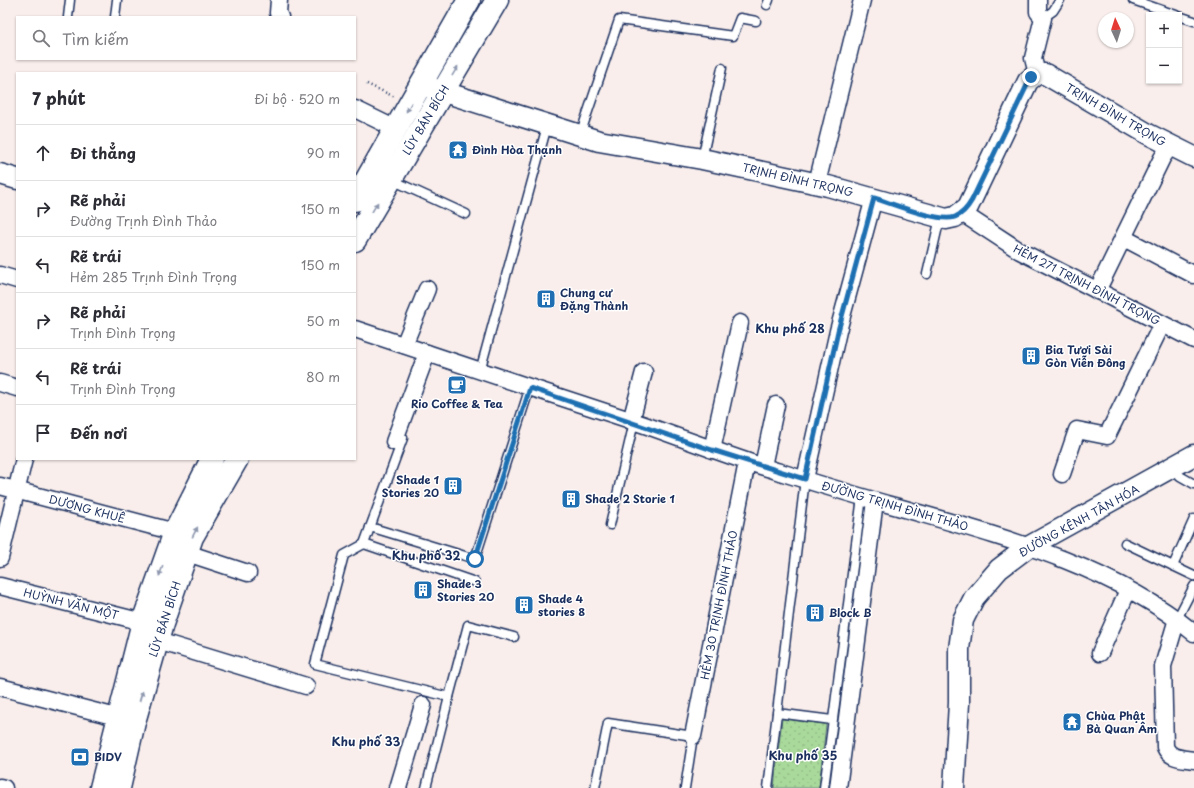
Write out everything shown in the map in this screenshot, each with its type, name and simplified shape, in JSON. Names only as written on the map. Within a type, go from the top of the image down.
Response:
[{"type":"main road","name":"LŨY BÁN BÍCH","points":[[356,198],[422,85],[469,0]]},
{"type":"main road","name":"LŨY BÁN BÍCH","points":[[356,238],[497,0]]},
{"type":"main road","name":"LŨY BÁN BÍCH","points":[[119,788],[126,720],[143,622],[175,532],[211,460]]},
{"type":"main road","name":"LŨY BÁN BÍCH","points":[[101,788],[158,640],[192,537],[236,460]]},
{"type":"street","points":[[817,183],[862,0]]},
{"type":"street","points":[[962,213],[972,200],[1028,81],[1037,74],[1033,58],[1043,18],[1038,12],[1038,0]]},
{"type":"street","name":"TRỊNH ĐÌNH TRỌNG","points":[[1037,74],[1044,74],[1170,146],[1194,157]]},
{"type":"street","name":"TRỊNH ĐÌNH TRỌNG","points":[[422,85],[547,126],[599,141],[702,158],[817,183],[940,218],[954,217],[962,213]]},
{"type":"street","points":[[356,109],[396,129]]},
{"type":"street","points":[[1097,291],[1162,158],[1170,146]]},
{"type":"street","points":[[0,174],[16,179]]},
{"type":"street","points":[[805,479],[838,331],[874,198]]},
{"type":"street","name":"HẺM 271 TRỊNH ĐÌNH TRỌNG","points":[[962,213],[1020,252],[1194,340]]},
{"type":"street","points":[[1124,238],[1194,275]]},
{"type":"street","points":[[0,275],[16,280]]},
{"type":"street","points":[[404,345],[427,289]]},
{"type":"street","points":[[712,450],[740,323]]},
{"type":"street","points":[[1062,474],[1077,430],[1107,436],[1162,324]]},
{"type":"street","name":"ĐƯỜNG TRỊNH ĐÌNH THẢO","points":[[356,329],[633,421],[747,462],[868,499],[994,534],[1073,564],[1128,590],[1177,619],[1194,633]]},
{"type":"street","points":[[394,442],[430,354]]},
{"type":"street","points":[[633,421],[644,372]]},
{"type":"street","points":[[0,383],[16,388]]},
{"type":"street","points":[[763,466],[776,405]]},
{"type":"street","name":"ĐƯỜNG KÊNH TÂN HÓA","points":[[954,788],[959,703],[959,649],[963,620],[974,598],[999,570],[1194,455]]},
{"type":"street","points":[[0,558],[24,460]]},
{"type":"street","name":"HẺM 30 TRỊNH ĐÌNH THẢO","points":[[691,742],[747,462]]},
{"type":"street","name":"ĐƯỜNG KÊNH TÂN HÓA","points":[[964,788],[969,649],[974,623],[982,605],[1034,549],[1070,534],[1189,477]]},
{"type":"street","name":"DƯƠNG KHUÊ","points":[[0,486],[175,532]]},
{"type":"street","points":[[838,788],[868,499]]},
{"type":"street","points":[[187,553],[248,573]]},
{"type":"street","name":"HUỲNH VĂN MỘT","points":[[0,586],[143,622]]},
{"type":"street","points":[[1100,652],[1128,590]]},
{"type":"street","points":[[1177,619],[1163,666],[1165,747],[1168,754],[1175,757],[1194,760]]},
{"type":"street","points":[[158,640],[306,686]]},
{"type":"street","points":[[0,687],[126,720]]},
{"type":"street","points":[[398,788],[423,705]]},
{"type":"street","points":[[0,787],[4,788]]},
{"type":"lane","points":[[68,16],[70,0]]},
{"type":"lane","points":[[115,16],[117,0]]},
{"type":"lane","points":[[1043,18],[1053,11],[1060,0]]},
{"type":"lane","points":[[1133,0],[1167,12]]},
{"type":"lane","points":[[1182,17],[1194,21]]},
{"type":"lane","points":[[580,136],[619,20],[733,36],[740,18],[756,21]]},
{"type":"lane","points":[[702,158],[722,68]]},
{"type":"lane","points":[[480,371],[547,126]]},
{"type":"lane","points":[[391,180],[466,214]]},
{"type":"lane","points":[[927,274],[940,218]]},
{"type":"lane","points":[[430,354],[364,544],[344,555],[315,664],[448,697]]},
{"type":"lane","points":[[370,527],[475,559],[530,388]]},
{"type":"lane","points":[[610,525],[633,421]]},
{"type":"lane","points":[[768,788],[805,479]]},
{"type":"lane","points":[[824,788],[832,720],[868,499]]},
{"type":"lane","points":[[1173,566],[1194,519]]},
{"type":"lane","points":[[1125,543],[1194,576]]},
{"type":"lane","points":[[364,544],[475,582]]},
{"type":"lane","points":[[1177,619],[1194,586]]},
{"type":"lane","points":[[426,788],[448,697],[468,625],[514,637]]},
{"type":"lane","points":[[777,713],[832,720]]},
{"type":"lane","points":[[595,788],[608,723],[691,742],[685,788]]},
{"type":"path","points":[[367,84],[410,104]]},
{"type":"green space","points":[[782,719],[826,724],[819,788],[774,788]]},
{"type":"place","name":"Đình Hòa Thạnh","points":[[458,150]]},
{"type":"place","name":"Chung cư Đặng Thành","points":[[546,299]]},
{"type":"place","name":"Bia Tươi Sài Gòn Viễn Đông","points":[[1031,356]]},
{"type":"place","name":"Rio Coffee & Tea","points":[[457,385]]},
{"type":"place","name":"Shade 1 Stories 20","points":[[453,486]]},
{"type":"place","name":"Shade 2 Storie 1","points":[[571,499]]},
{"type":"place","name":"Shade 3 Stories 20","points":[[423,590]]},
{"type":"place","name":"Shade 4 stories 8","points":[[524,605]]},
{"type":"place","name":"Block B","points":[[815,613]]},
{"type":"place","name":"Chùa Phật Bà Quan Âm","points":[[1072,722]]},
{"type":"place","name":"BIDV","points":[[80,757]]},
{"type":"district","name":"Khu phố 28","points":[[790,329]]},
{"type":"district","name":"Khu phố 32","points":[[426,556]]},
{"type":"district","name":"Khu phố 33","points":[[366,742]]},
{"type":"district","name":"Khu phố 35","points":[[803,756]]},
{"type":"route","points":[[475,559],[530,388],[634,422],[747,462],[805,479],[838,331],[874,198],[940,218],[946,219],[962,213],[972,200],[1031,77]]}]
